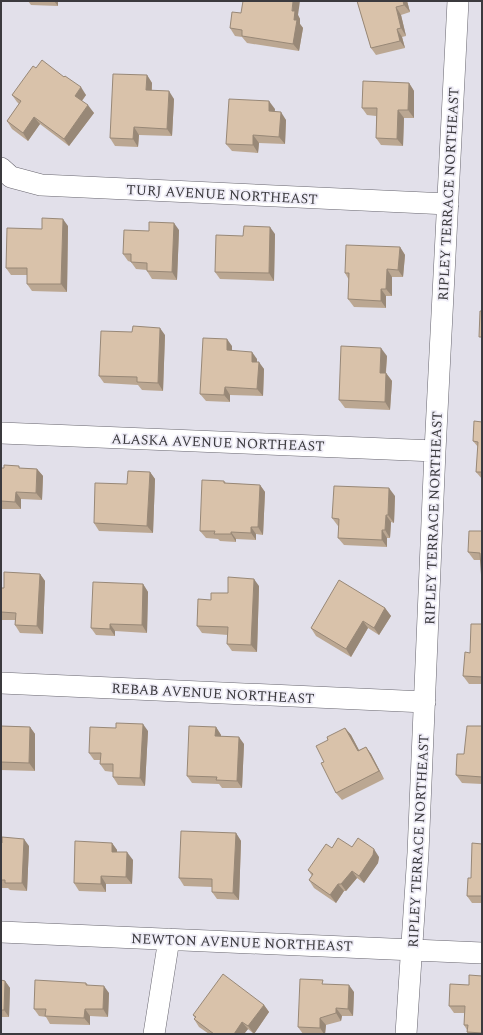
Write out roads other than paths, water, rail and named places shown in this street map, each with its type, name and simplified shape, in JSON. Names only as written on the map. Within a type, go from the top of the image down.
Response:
[{"type":"street","name":"RIPLEY TERRACE NORTHEAST","points":[[406,1034],[413,949],[435,451],[458,1]]},
{"type":"street","name":"TURJ AVENUE NORTHEAST","points":[[1,168],[11,177],[41,186],[448,204]]},
{"type":"street","name":"ALASKA AVENUE NORTHEAST","points":[[1,433],[435,451]]},
{"type":"street","name":"REBAB AVENUE NORTHEAST","points":[[1,683],[425,702]]},
{"type":"street","name":"NEWTON AVENUE NORTHEAST","points":[[1,932],[482,953]]},
{"type":"street","points":[[154,1034],[169,939]]}]
